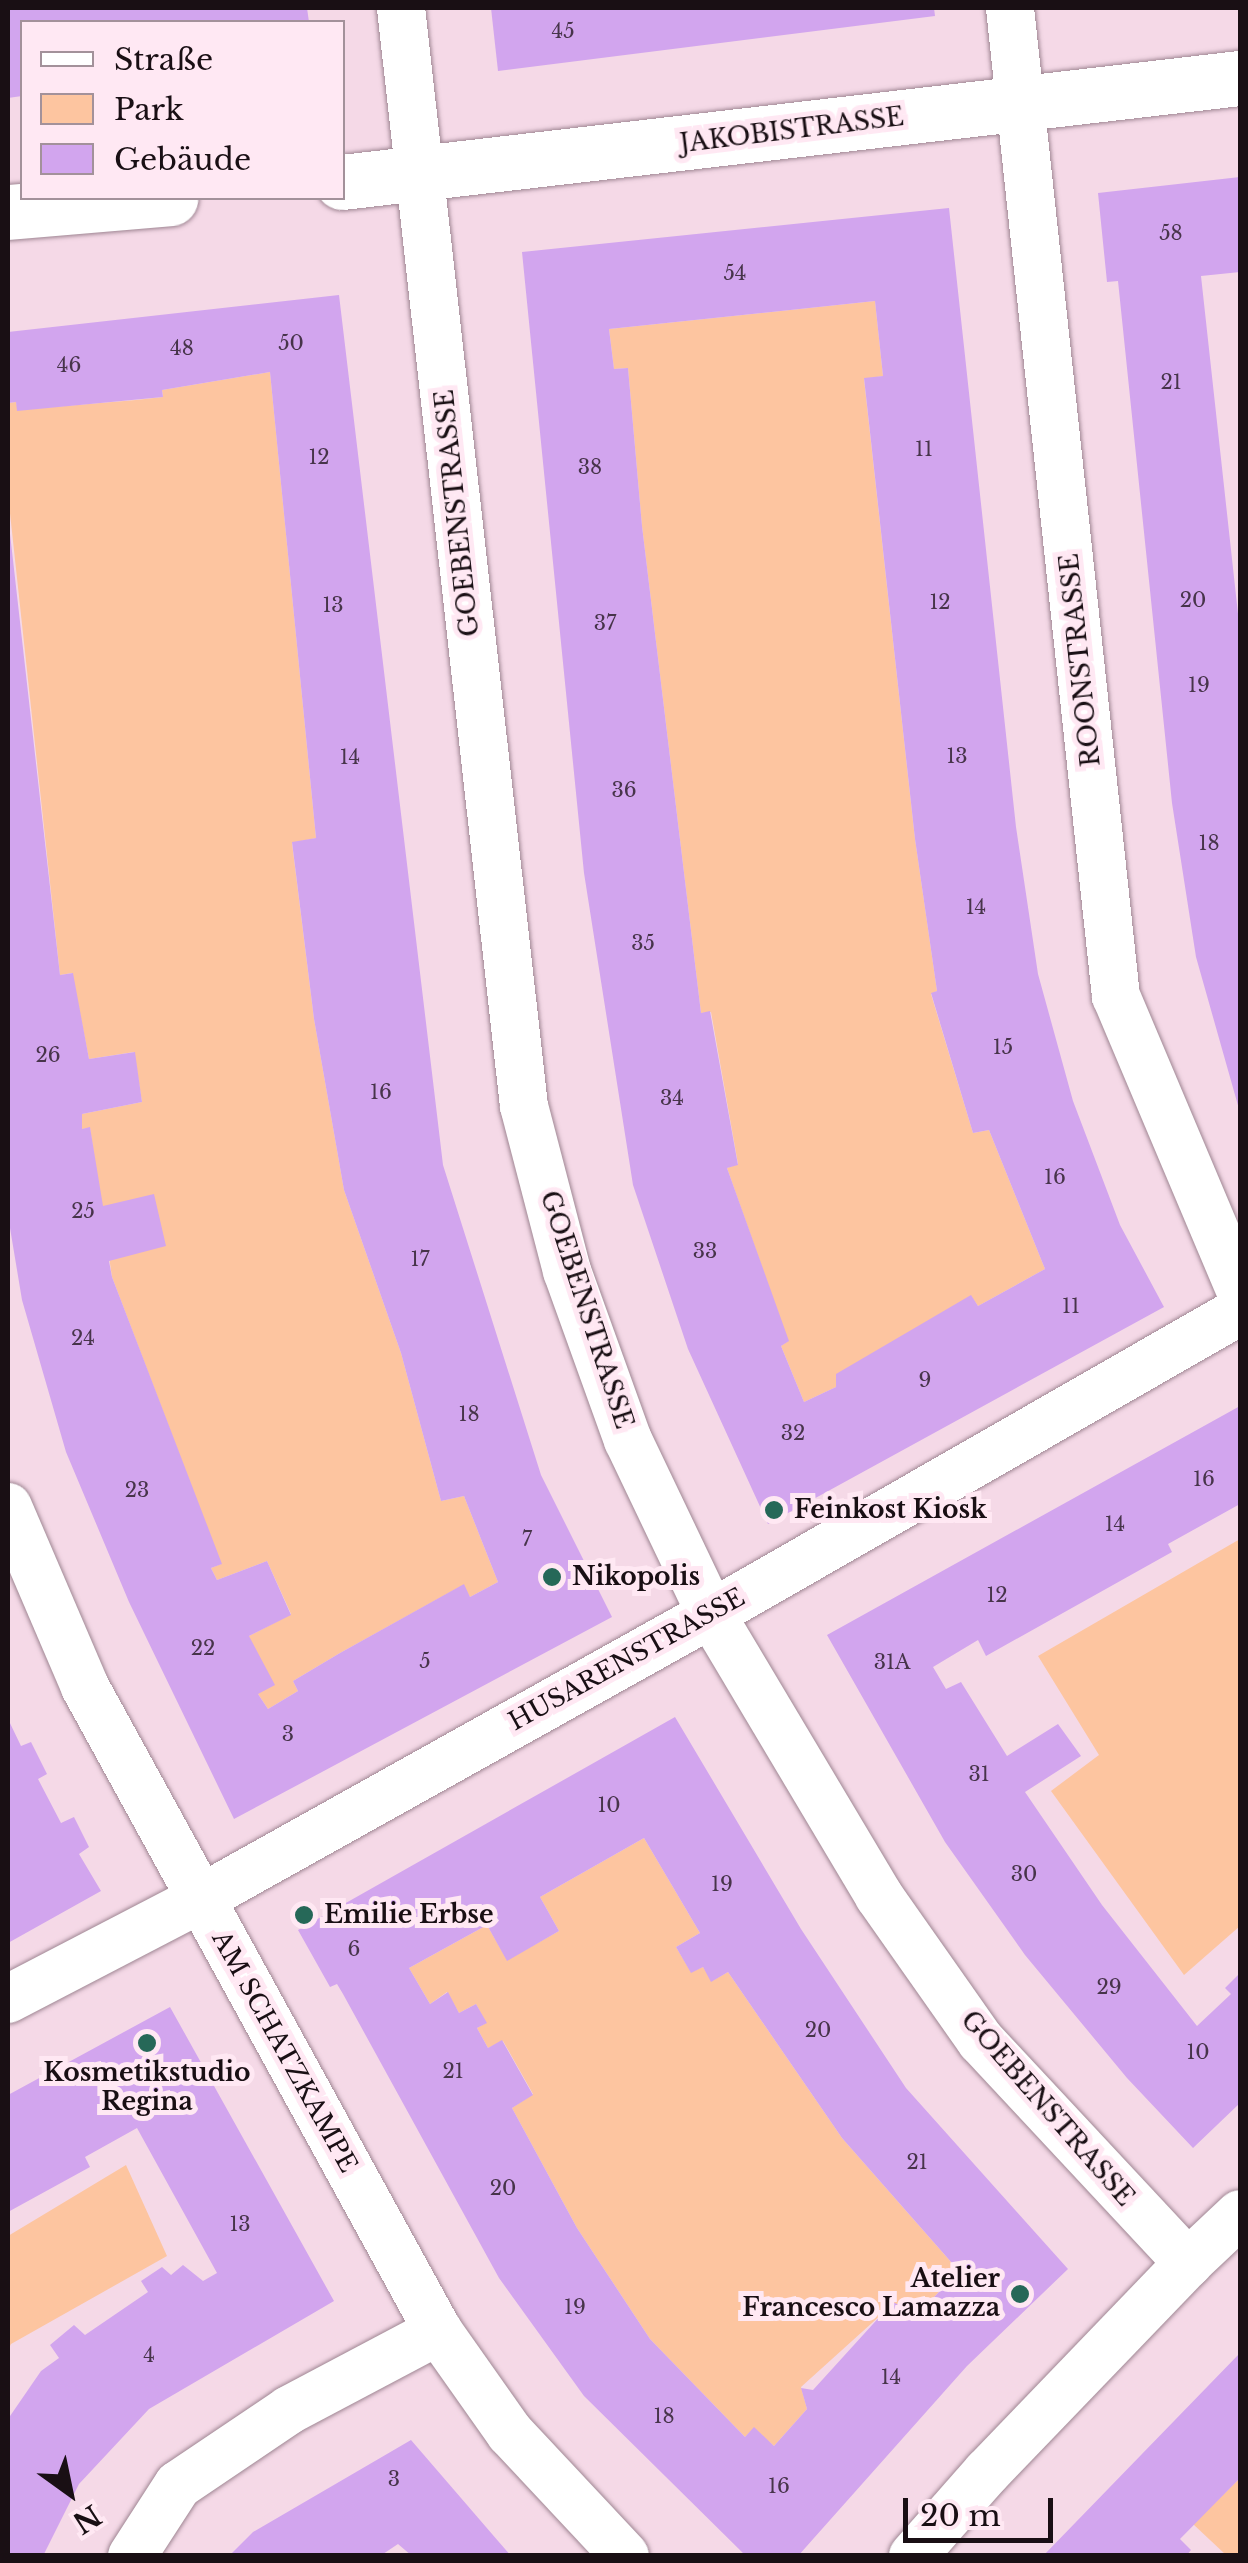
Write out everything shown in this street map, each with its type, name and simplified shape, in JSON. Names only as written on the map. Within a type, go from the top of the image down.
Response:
[{"type":"street","name":"GOEBENSTRASSE","points":[[401,8],[524,1106],[567,1271],[628,1440],[712,1614],[879,1896],[982,2041],[1188,2263]]},
{"type":"street","name":"ROONSTRASSE","points":[[1010,8],[1116,996],[1240,1289]]},
{"type":"street","name":"JAKOBISTRASSE","points":[[345,182],[1240,78]]},
{"type":"street","points":[[8,212],[147,200]]},
{"type":"street","name":"HUSARENSTRASSE","points":[[8,1999],[200,1899],[712,1614],[1240,1311]]},
{"type":"street","name":"AM SCHATZKAMPE","points":[[8,1506],[85,1687],[438,2331],[510,2432],[625,2556]]},
{"type":"street","points":[[913,2556],[1188,2263],[1240,2214]]},
{"type":"street","points":[[132,2556],[178,2485],[289,2410],[438,2331]]},
{"type":"green space","points":[[875,301],[883,376],[864,379],[915,839],[937,991],[931,994],[973,1133],[989,1130],[1045,1269],[978,1306],[971,1296],[836,1387],[804,1402],[781,1346],[788,1341],[727,1168],[738,1164],[711,1012],[701,1013],[642,526],[628,368],[614,369],[609,329]]},
{"type":"green space","points":[[270,372],[316,838],[292,843],[314,1019],[344,1190],[401,1353],[441,1501],[464,1496],[498,1582],[470,1597],[463,1585],[293,1681],[298,1691],[268,1709],[258,1694],[249,1636],[291,1614],[267,1561],[217,1580],[211,1568],[221,1564],[112,1277],[90,1128],[82,1129],[82,1114],[142,1102],[134,1052],[89,1059],[72,973],[60,975],[8,495],[8,403],[16,402],[18,410],[163,397],[162,390]]},
{"type":"green space","points":[[1240,1539],[1240,1926],[1184,1975],[1051,1791],[1099,1755],[1038,1656]]},
{"type":"green space","points":[[644,1838],[700,1933],[676,1947],[691,1972],[703,1967],[712,1981],[728,1972],[842,2138],[959,2271],[917,2315],[883,2313],[801,2387],[807,2409],[774,2446],[754,2428],[745,2437],[650,2339],[577,2228],[512,2108],[533,2094],[503,2041],[488,2048],[477,2028],[486,2023],[476,2004],[459,2013],[447,1992],[430,2004],[409,1968],[487,1925],[507,1960],[559,1931],[540,1897]]},
{"type":"green space","points":[[126,2165],[167,2256],[11,2344],[8,2350],[8,2236]]},
{"type":"green space","points":[[1240,2478],[1240,2555],[1226,2555],[1193,2524]]},
{"type":"building","points":[[307,8],[309,20],[20,20],[20,96],[8,98],[8,9]]},
{"type":"building","points":[[491,8],[934,8],[935,16],[498,71]]},
{"type":"building","points":[[1240,177],[1240,272],[1201,276],[1240,632],[1239,1109],[1196,957],[1172,803],[1118,281],[1107,282],[1098,193]]},
{"type":"building","points":[[949,208],[1016,827],[1038,974],[1073,1101],[1120,1225],[1164,1307],[768,1524],[688,1349],[633,1185],[584,873],[522,252]],"holes":[[[875,301],[883,376],[864,378],[915,839],[937,991],[931,993],[973,1133],[989,1130],[1045,1269],[978,1306],[971,1295],[836,1374],[836,1387],[804,1402],[781,1346],[789,1341],[727,1168],[738,1165],[710,1011],[701,1013],[642,526],[628,368],[614,369],[609,329]]]},
{"type":"building","points":[[339,295],[443,1165],[541,1475],[612,1617],[234,1819],[129,1602],[66,1452],[22,1300],[8,1216],[8,516],[60,975],[73,973],[89,1059],[135,1052],[142,1102],[82,1114],[82,1129],[90,1127],[103,1206],[154,1194],[166,1246],[109,1261],[112,1277],[222,1564],[211,1568],[217,1580],[267,1561],[291,1615],[249,1636],[275,1685],[258,1694],[268,1709],[298,1691],[293,1681],[464,1584],[470,1597],[498,1582],[464,1496],[441,1501],[401,1353],[344,1190],[314,1019],[292,842],[316,838],[270,372],[162,390],[163,397],[17,411],[16,402],[8,403],[8,332]]},
{"type":"building","points":[[1240,1406],[1240,1504],[1168,1544],[1172,1552],[986,1656],[978,1640],[933,1667],[946,1689],[961,1682],[1007,1756],[1058,1724],[1081,1756],[1025,1792],[1102,1905],[1197,2026],[1231,1994],[1225,1988],[1240,1973],[1240,2103],[1193,2148],[1127,2078],[1025,1955],[945,1842],[827,1635]]},
{"type":"building","points":[[675,1717],[801,1929],[906,2088],[1068,2269],[967,2366],[798,2556],[746,2556],[584,2396],[499,2278],[343,1994],[337,1984],[330,1987],[298,1930]],"holes":[[[644,1838],[700,1933],[676,1947],[691,1973],[703,1967],[711,1982],[728,1972],[842,2138],[959,2271],[917,2315],[884,2297],[883,2313],[813,2390],[801,2388],[807,2409],[774,2446],[754,2427],[745,2437],[650,2339],[577,2228],[512,2108],[533,2095],[502,2040],[488,2048],[477,2028],[487,2023],[476,2004],[459,2013],[448,1992],[430,2004],[409,1968],[487,1925],[507,1961],[559,1931],[540,1897]]]},
{"type":"building","points":[[8,1719],[21,1746],[31,1742],[47,1774],[38,1779],[61,1823],[74,1817],[89,1847],[79,1854],[101,1891],[8,1943]]},
{"type":"building","points":[[170,2007],[334,2301],[149,2409],[79,2484],[43,2556],[8,2556],[8,2419],[41,2371],[59,2358],[50,2345],[74,2325],[85,2335],[148,2292],[141,2281],[162,2267],[171,2275],[183,2265],[203,2281],[217,2273],[137,2128],[85,2157],[90,2167],[8,2212],[8,2095]]},
{"type":"building","points":[[1240,2353],[1240,2478],[1180,2539],[1191,2550],[1186,2556],[1043,2556]]},
{"type":"building","points":[[411,2440],[511,2556],[412,2556],[398,2544],[380,2556],[229,2556],[253,2532]]},
{"type":"place","name":"Feinkost Kiosk","points":[[774,1510]]},
{"type":"place","name":"Nikopolis","points":[[552,1577]]},
{"type":"place","name":"Emilie Erbse","points":[[304,1915]]},
{"type":"place","name":"Kosmetikstudio Regina","points":[[147,2043]]},
{"type":"place","name":"Atelier Francesco Lamazza","points":[[1020,2294]]}]
